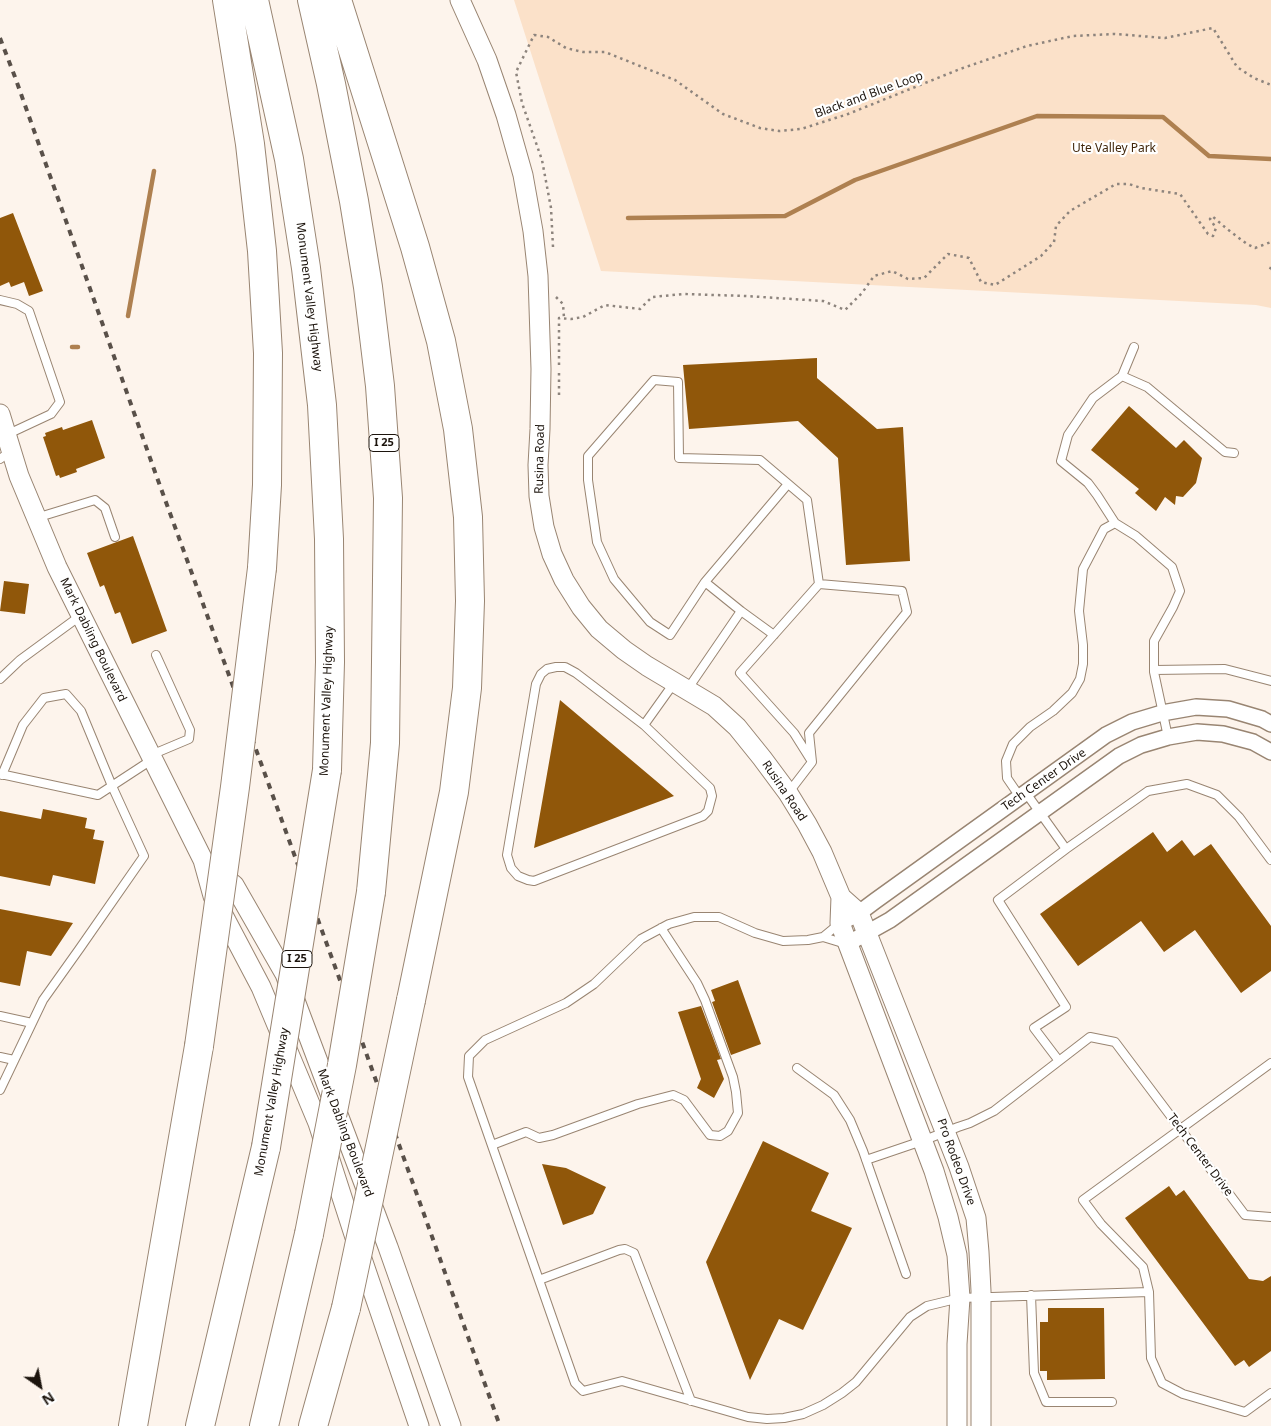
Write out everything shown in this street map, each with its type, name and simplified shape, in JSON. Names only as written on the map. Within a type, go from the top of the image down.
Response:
[{"type":"highway","points":[[133,1426],[199,1046],[236,787],[262,568],[266,486],[268,353],[262,252],[250,144],[228,0]]},
{"type":"highway","name":"Monument Valley Highway","points":[[200,1426],[266,1147],[327,770],[330,662],[329,540],[322,405],[306,268],[289,159],[254,0]]},
{"type":"highway","name":"I 25","points":[[264,1426],[309,1234],[342,1065],[370,892],[385,743],[388,498],[380,386],[368,287],[352,192],[312,0]]},
{"type":"highway","points":[[326,1426],[346,1308],[454,792],[467,688],[470,601],[468,517],[458,429],[441,342],[415,247],[337,0]]},
{"type":"highway","points":[[313,1426],[339,1347]]},
{"type":"street","name":"Rusina Road","points":[[460,0],[487,60],[506,115],[523,175],[533,231],[538,276],[541,369],[539,496],[544,527],[552,554],[564,580],[581,607],[599,628],[624,650],[647,666],[714,706],[737,727],[788,793],[822,852],[841,897],[858,913]]},
{"type":"street","name":"Mark Dabling Boulevard","points":[[0,414],[6,448],[56,567],[204,860],[213,896],[261,987],[318,1123],[419,1426]]},
{"type":"street","name":"Tech Center Drive","points":[[840,923],[858,913],[1106,735],[1132,722],[1162,712],[1196,707],[1228,709],[1262,719],[1271,724]]},
{"type":"street","name":"Tech Center Drive","points":[[847,944],[890,920],[1119,756],[1141,745],[1168,737],[1197,732],[1223,734],[1252,742],[1271,752]]},
{"type":"street","name":"Mark Dabling Boulevard","points":[[204,860],[234,885],[286,974],[388,1247],[451,1426]]},
{"type":"street","name":"Rusina Road","points":[[840,923],[841,897]]},
{"type":"street","name":"Pro Rodeo Drive","points":[[858,913],[959,1167],[976,1218],[981,1297],[981,1426]]},
{"type":"street","name":"Pro Rodeo Drive","points":[[840,923],[934,1171],[948,1217],[956,1255],[960,1298],[957,1344],[958,1426]]},
{"type":"lane","points":[[0,300],[17,304],[29,311],[60,402],[51,414],[6,448]]},
{"type":"lane","points":[[1134,347],[1122,376],[1093,398],[1068,435],[1060,461],[1088,483],[1098,495],[1115,523],[1136,536],[1172,567],[1180,591],[1154,642],[1154,670],[1168,737]]},
{"type":"lane","points":[[1122,376],[1147,387],[1225,452],[1234,453]]},
{"type":"lane","points":[[788,484],[706,582],[670,635],[650,622],[614,579],[597,542],[588,480],[588,456],[654,380],[678,382],[679,458],[760,460],[807,500],[819,584],[740,674],[794,733],[812,762]]},
{"type":"lane","points":[[36,518],[95,500],[105,508],[115,537]]},
{"type":"lane","points":[[1066,849],[1040,813],[1007,778],[1006,761],[1013,744],[1030,727],[1053,711],[1072,693],[1080,679],[1083,654],[1079,611],[1083,569],[1104,530],[1115,523]]},
{"type":"lane","points":[[706,582],[774,635]]},
{"type":"lane","points":[[788,793],[812,762],[809,733],[907,612],[902,591],[819,584]]},
{"type":"lane","points":[[644,725],[681,686],[741,611]]},
{"type":"lane","points":[[0,678],[20,660],[80,616]]},
{"type":"lane","points":[[0,1090],[43,1000],[144,856],[112,786],[81,711],[66,694],[44,698],[23,724],[1,774],[98,795],[112,786],[152,757],[189,739],[190,730],[156,655]]},
{"type":"lane","points":[[565,667],[576,673],[644,725],[710,788],[712,796],[708,811],[703,816],[534,880],[518,876],[511,868],[507,855],[536,684],[541,674],[547,669],[565,667]]},
{"type":"lane","points":[[1154,670],[1225,669],[1271,681]]},
{"type":"lane","points":[[1059,1061],[1034,1028],[1066,1007],[998,900],[1148,791],[1187,784],[1217,795],[1239,817],[1271,860]]},
{"type":"lane","points":[[847,944],[823,938],[783,941],[719,917],[694,917],[669,924],[641,938],[594,984],[566,1003],[485,1040],[469,1056],[468,1077],[575,1383],[583,1391],[622,1381],[748,1417],[784,1418],[803,1414],[842,1393],[856,1382],[910,1317],[927,1306],[960,1298],[1149,1292]]},
{"type":"lane","points":[[823,938],[840,923]]},
{"type":"lane","points":[[492,1145],[526,1132],[539,1138],[553,1135],[638,1104],[672,1095],[684,1100],[710,1135],[720,1136],[728,1131],[738,1113],[733,1077],[697,983],[662,928]]},
{"type":"lane","points":[[0,1016],[32,1023]]},
{"type":"lane","name":"Tech Center Drive","points":[[866,1160],[970,1124],[994,1111],[1090,1037],[1115,1042],[1245,1215],[1271,1218]]},
{"type":"lane","points":[[0,1057],[14,1060]]},
{"type":"lane","points":[[1271,1063],[1083,1200],[1101,1224],[1144,1267],[1149,1292],[1152,1358],[1162,1382],[1182,1394],[1245,1412],[1271,1393]]},
{"type":"lane","points":[[797,1068],[834,1095],[850,1120],[906,1274]]},
{"type":"lane","points":[[539,1280],[619,1250],[625,1249],[634,1253],[691,1401]]},
{"type":"lane","points":[[1031,1296],[1034,1373],[1046,1402],[1112,1402]]},
{"type":"path","name":"Black and Blue Loop","points":[[522,102],[516,72],[534,35],[548,37],[566,48],[583,52],[605,52],[675,80],[722,114],[760,128],[780,131],[801,129],[848,114],[960,69],[1027,46],[1073,36],[1115,34],[1164,38],[1212,28],[1237,67],[1254,78],[1271,85]]},
{"type":"path","points":[[560,395],[559,318],[583,317],[605,305],[640,309],[652,298],[684,294],[823,301],[845,310],[862,293],[874,276],[892,270],[908,278],[924,278],[948,254],[969,258],[981,282],[995,285],[1041,256],[1054,242],[1056,226],[1070,211],[1116,184],[1129,184],[1180,194],[1208,234],[1214,236],[1216,228],[1210,219],[1212,216],[1247,244],[1255,248],[1271,242]]},
{"type":"path","points":[[556,297],[563,304],[564,318]]},
{"type":"green space","name":"Ute Valley Park","points":[[514,0],[1271,0],[1271,308],[1256,305],[601,271]]},
{"type":"building","points":[[13,213],[43,291],[29,296],[24,282],[11,287],[9,282],[0,286],[0,218]]},
{"type":"building","points":[[817,358],[817,378],[877,429],[903,427],[910,561],[846,565],[838,458],[798,421],[689,429],[683,365]]},
{"type":"building","points":[[1129,406],[1176,448],[1184,440],[1202,458],[1196,483],[1183,497],[1176,496],[1175,505],[1165,497],[1156,511],[1135,493],[1139,489],[1091,450]]},
{"type":"building","points":[[92,420],[105,458],[76,469],[77,472],[60,478],[59,475],[56,476],[43,437],[46,436],[45,433],[62,427],[63,430]]},
{"type":"building","points":[[133,536],[167,631],[132,644],[120,612],[115,614],[104,585],[100,587],[87,553]]},
{"type":"building","points":[[4,581],[29,584],[25,614],[0,611]]},
{"type":"building","points":[[560,700],[674,796],[534,848]]},
{"type":"building","points":[[43,809],[87,818],[85,828],[95,830],[93,839],[104,841],[95,884],[53,875],[50,886],[0,876],[0,811],[41,819]]},
{"type":"building","points":[[1153,832],[1167,852],[1182,840],[1194,856],[1211,844],[1271,926],[1271,971],[1241,993],[1195,930],[1164,952],[1141,921],[1078,966],[1040,914]]},
{"type":"building","points":[[0,909],[73,923],[51,956],[27,951],[20,986],[0,982]]},
{"type":"building","points":[[738,980],[761,1044],[731,1055],[712,1002],[715,1001],[711,990]]},
{"type":"building","points":[[701,1006],[721,1059],[717,1060],[724,1079],[714,1098],[697,1088],[701,1079],[678,1012]]},
{"type":"building","points":[[763,1141],[829,1173],[811,1211],[852,1228],[803,1330],[779,1319],[750,1380],[706,1262]]},
{"type":"building","points":[[542,1164],[566,1168],[606,1187],[593,1214],[563,1225]]},
{"type":"building","points":[[1169,1186],[1176,1196],[1184,1190],[1249,1279],[1263,1281],[1271,1276],[1271,1351],[1249,1367],[1244,1360],[1235,1366],[1125,1218]]},
{"type":"building","points":[[1048,1308],[1104,1308],[1105,1379],[1047,1380],[1047,1371],[1040,1371],[1040,1322],[1048,1322]]},
{"type":"waterway","points":[[628,218],[785,216],[855,180],[1037,116],[1163,117],[1209,156],[1271,159]]},
{"type":"waterway","points":[[128,316],[154,171]]},
{"type":"waterway","points":[[72,347],[78,347]]},
{"type":"railway","points":[[0,38],[500,1426]]}]
